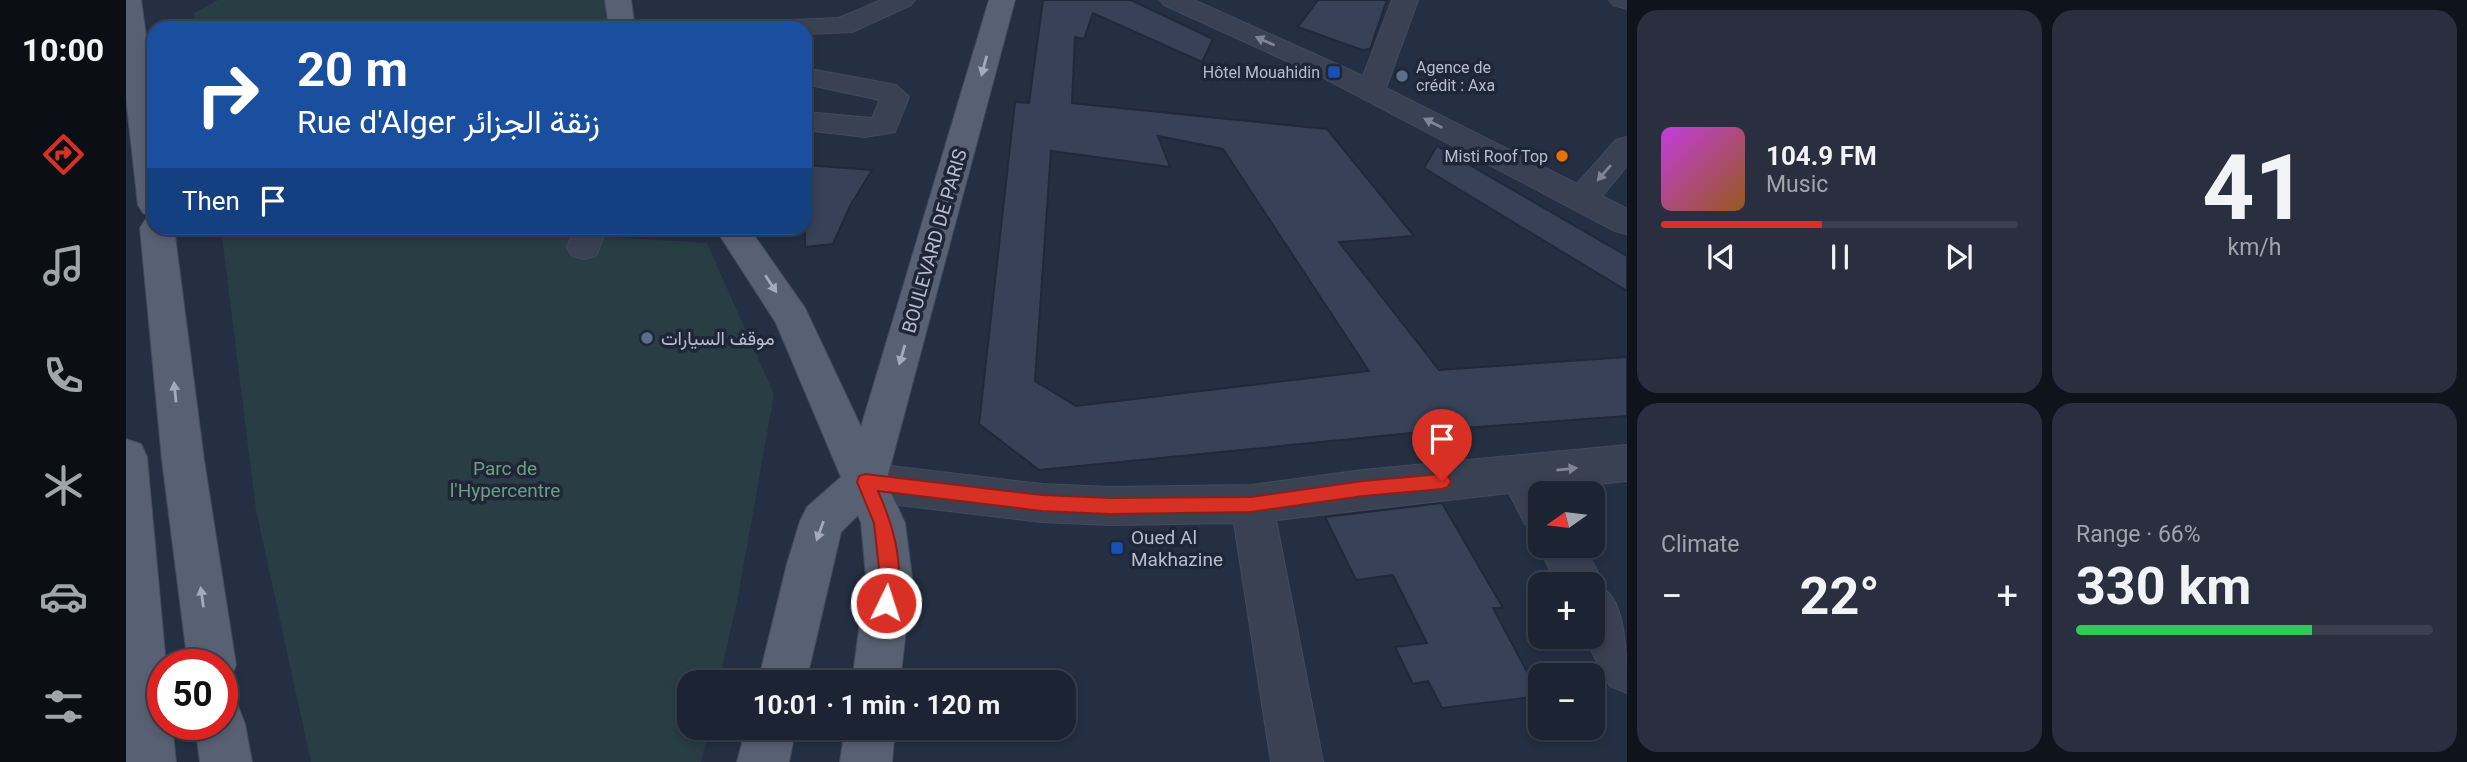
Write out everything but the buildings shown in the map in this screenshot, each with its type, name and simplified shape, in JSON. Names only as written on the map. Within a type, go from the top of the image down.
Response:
[{"type":"main road","points":[[128,0],[147,150]]},
{"type":"main road","points":[[618,0],[621,21]]},
{"type":"main road","name":"BOULEVARD DE PARIS","points":[[865,482],[996,1]]},
{"type":"main road","points":[[158,235],[183,460],[210,649]]},
{"type":"main road","points":[[737,235],[792,318],[883,523],[889,577],[877,670]]},
{"type":"main road","points":[[126,457],[150,762]]},
{"type":"main road","points":[[785,670],[809,564],[822,521],[865,482]]},
{"type":"main road","points":[[223,740],[226,762]]},
{"type":"main road","points":[[764,762],[769,740]]},
{"type":"main road","points":[[866,762],[869,740]]},
{"type":"street","points":[[812,26],[843,26],[902,0]]},
{"type":"street","points":[[1173,0],[1371,91],[1627,223]]},
{"type":"street","points":[[1371,91],[1405,0]]},
{"type":"street","points":[[812,77],[886,91],[895,97],[884,125],[865,128],[812,122]]},
{"type":"street","points":[[1581,200],[1627,147]]},
{"type":"street","points":[[1567,481],[1627,463]]},
{"type":"street","points":[[865,482],[1042,503],[1110,506],[1251,505],[1363,489],[1528,492]]},
{"type":"street","points":[[1251,505],[1297,762]]},
{"type":"street","points":[[1605,629],[1627,669]]},
{"type":"green space","points":[[218,0],[606,0],[610,21],[195,21],[194,13]]},
{"type":"green space","name":"Parc de l'Hypercentre","points":[[222,235],[576,235],[707,243],[774,394],[738,597],[722,670],[677,670],[677,740],[706,740],[701,762],[311,762],[256,510]]},
{"type":"place","name":"Hôtel Mouahidin","points":[[1334,72]]},
{"type":"place","name":"Agence de crédit : Axa","points":[[1402,76]]},
{"type":"place","name":"Misti Roof Top","points":[[1562,156]]},
{"type":"place","name":"موقف السيارات","points":[[647,338]]},
{"type":"place","name":"Oued Al Makhazine","points":[[1117,548]]},
{"type":"route","points":[[886,603],[889,577],[883,523],[865,482],[1042,503],[1110,506],[1251,505],[1442,481]]}]
